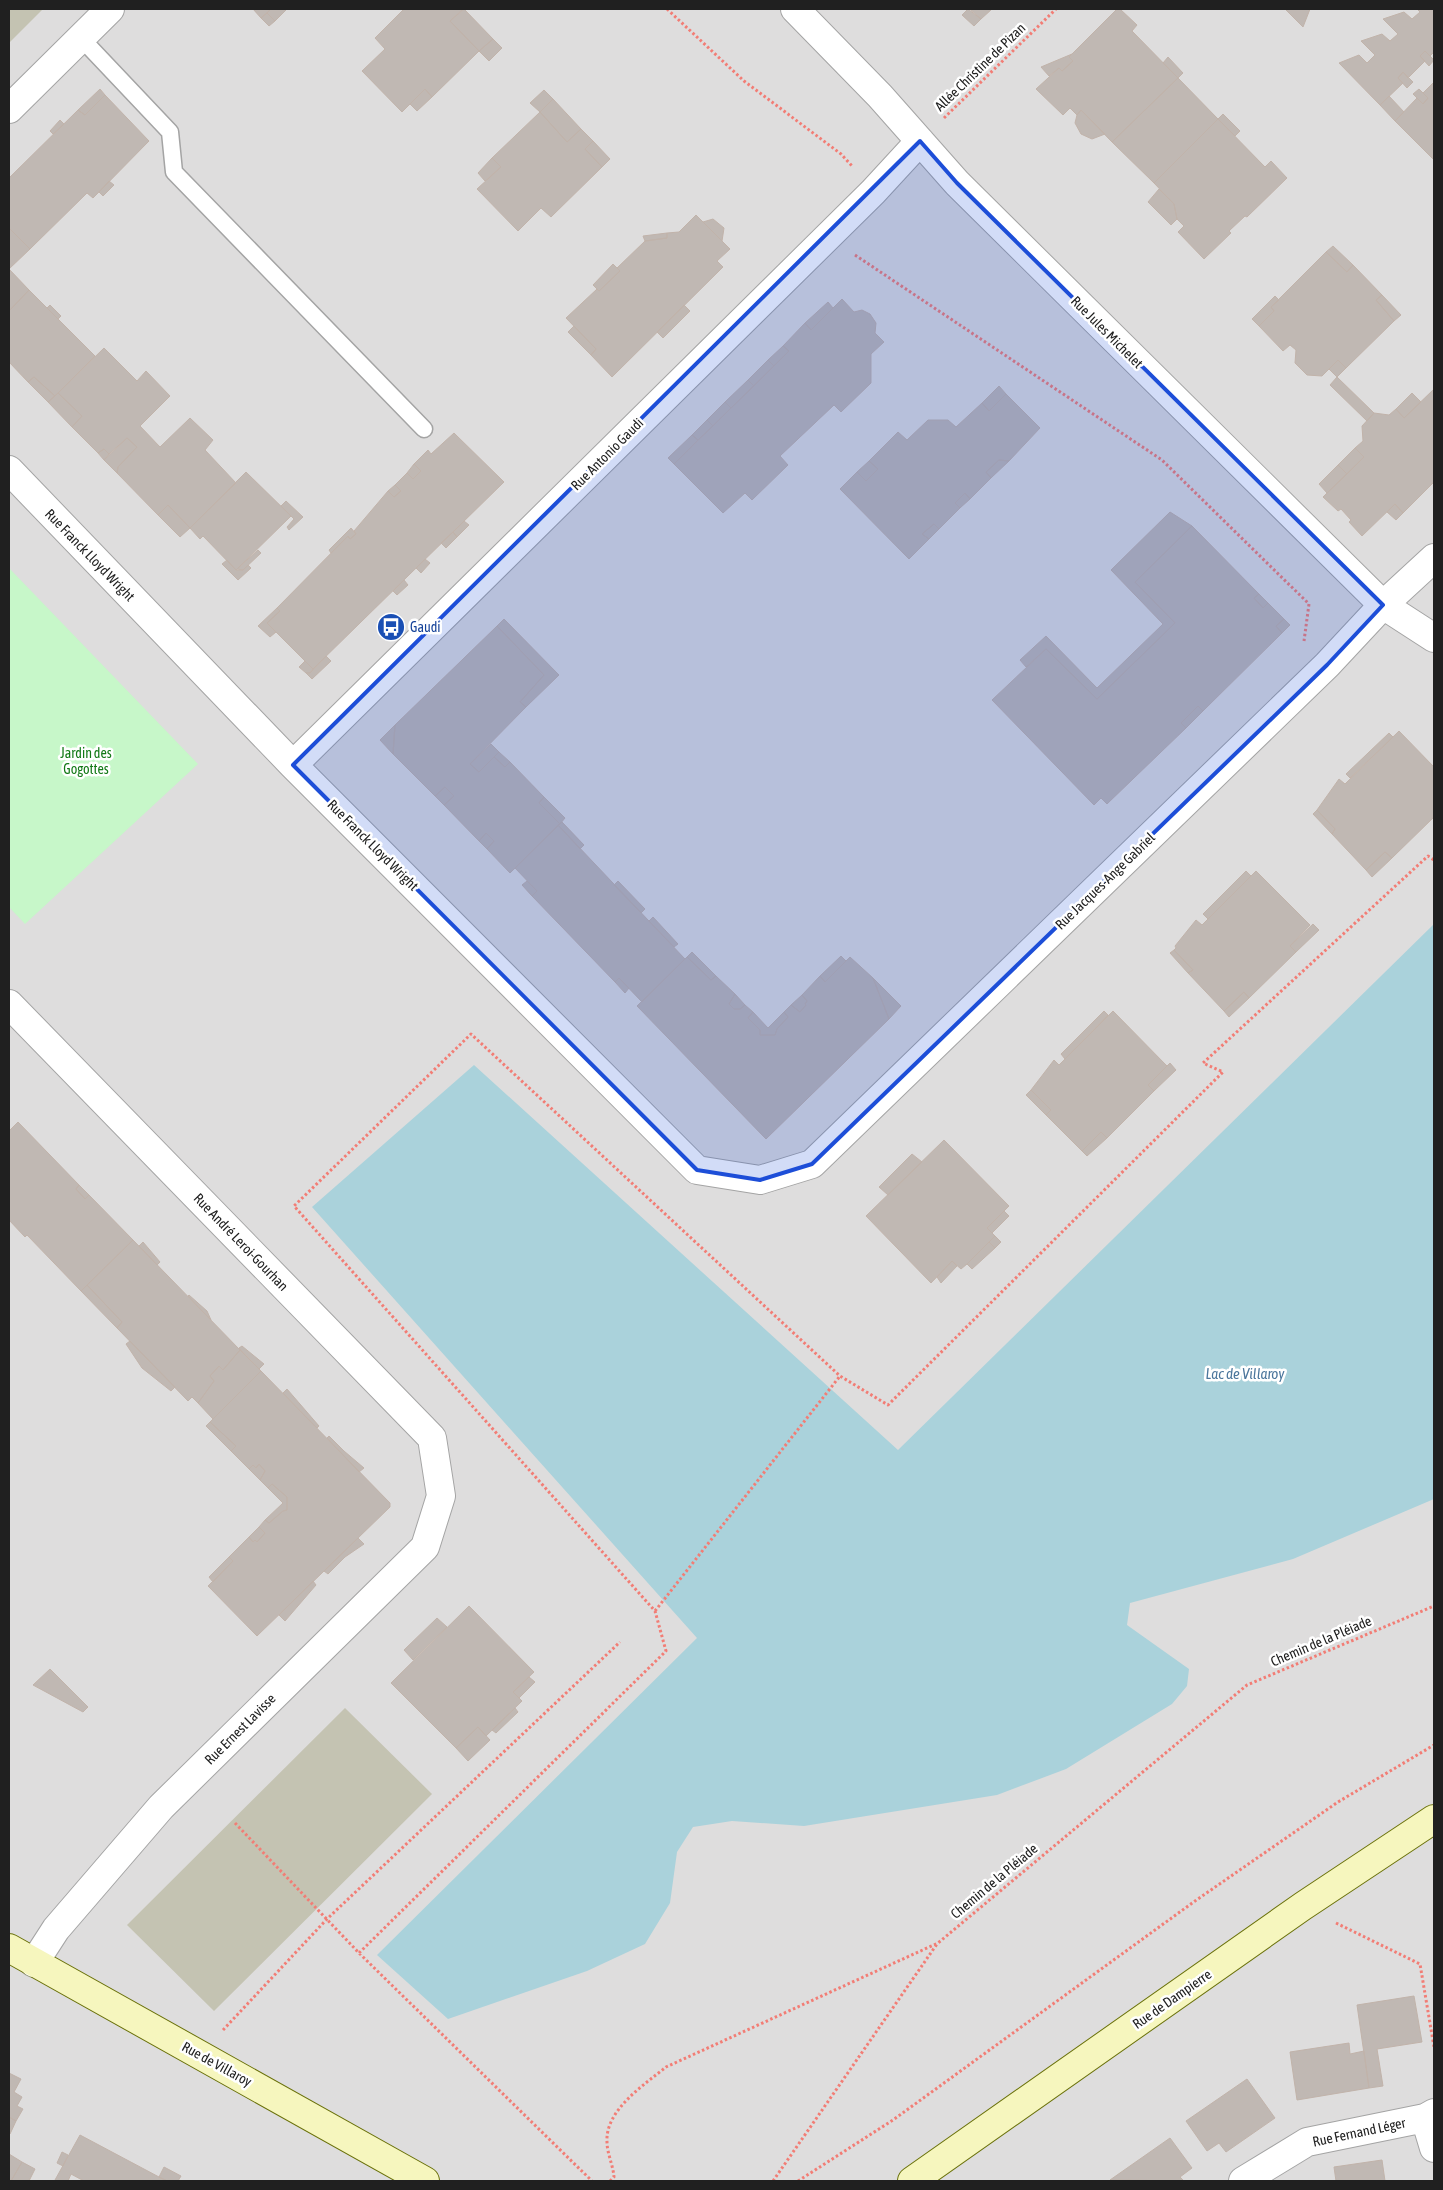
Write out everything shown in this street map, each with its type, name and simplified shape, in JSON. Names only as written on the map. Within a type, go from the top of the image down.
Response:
[{"type":"street","points":[[9,109],[110,9]]},
{"type":"street","name":"Rue Jules Michelet","points":[[795,9],[880,96],[957,183],[1383,605],[1434,638]]},
{"type":"street","name":"Rue Antonio Gaudi","points":[[293,765],[873,192],[920,141]]},
{"type":"street","name":"Rue Franck Lloyd Wright","points":[[9,470],[293,765],[697,1170],[760,1180]]},
{"type":"street","name":"Rue Jacques-Ange Gabriel","points":[[760,1180],[812,1164],[1327,665],[1383,605],[1434,558]]},
{"type":"street","name":"Rue André Leroi-Gourhan","points":[[13,1017],[432,1438],[442,1496]]},
{"type":"street","name":"Rue Ernest Lavisse","points":[[34,1963],[56,1929],[161,1807],[425,1547],[442,1496]]},
{"type":"street","name":"Rue de Dampierre","points":[[912,2181],[1303,1906],[1434,1818]]},
{"type":"street","name":"Rue de Villaroy","points":[[9,1948],[424,2181]]},
{"type":"street","name":"Rue Fernand Léger","points":[[1243,2181],[1307,2142],[1429,2116],[1434,2148]]},
{"type":"lane","points":[[81,38],[170,132],[174,172],[424,429]]},
{"type":"path","points":[[667,9],[744,81],[841,154],[873,192]]},
{"type":"path","name":"Allée Christine de Pizan","points":[[920,141],[1056,9]]},
{"type":"path","points":[[828,236],[1162,460],[1309,604],[1304,648],[1327,665]]},
{"type":"path","points":[[359,1953],[666,1651],[655,1611],[294,1206],[471,1034],[840,1376],[888,1405],[1223,1072],[1203,1063],[1428,856],[1434,860]]},
{"type":"path","points":[[655,1611],[840,1376]]},
{"type":"path","name":"Chemin de la Pléiade","points":[[610,2181],[614,2177],[612,2159],[607,2144],[608,2131],[623,2106],[666,2067],[938,1943],[1247,1685],[1434,1606]]},
{"type":"path","points":[[200,2054],[327,1919],[620,1642]]},
{"type":"path","points":[[798,2181],[893,2120],[1195,1901],[1338,1802],[1434,1745]]},
{"type":"path","points":[[235,1822],[359,1953],[592,2181]]},
{"type":"path","points":[[1303,1906],[1420,1964],[1434,2047]]},
{"type":"path","points":[[773,2181],[938,1943]]},
{"type":"highlighted area","points":[[920,141],[957,183],[1383,605],[1327,665],[812,1164],[760,1180],[697,1170],[293,765]]},
{"type":"shaded area","points":[[9,9],[1434,9],[1434,2181],[9,2181]]},
{"type":"shaded area","points":[[9,9],[43,9],[9,43]]},
{"type":"shaded area","points":[[345,1708],[432,1794],[214,2011],[127,1925]]},
{"type":"green space","name":"Jardin des Gogottes","points":[[9,568],[198,764],[25,924],[9,907]]},
{"type":"water","name":"Lac de Villaroy","points":[[1434,924],[1434,1499],[1293,1559],[1130,1603],[1127,1625],[1189,1669],[1187,1686],[1172,1704],[1066,1769],[997,1795],[804,1826],[732,1821],[693,1827],[677,1852],[670,1903],[645,1944],[587,1971],[448,2019],[377,1955],[697,1638],[312,1207],[474,1065],[898,1450]]},
{"type":"building","points":[[253,9],[271,9],[261,18]]},
{"type":"building","points":[[271,9],[287,9],[275,21],[267,13]]},
{"type":"building","points":[[404,9],[463,9],[450,21],[479,51],[432,97],[425,89],[402,112],[362,71],[385,49],[375,38]]},
{"type":"building","points":[[464,9],[493,39],[479,51],[450,21]]},
{"type":"building","points":[[968,9],[981,19],[974,26],[962,15]]},
{"type":"building","points":[[970,9],[992,9],[981,19]]},
{"type":"building","points":[[1117,9],[1120,9],[1137,25],[1132,31],[1178,78],[1112,142],[1081,110],[1077,115],[1070,108],[1063,115],[1036,89],[1059,68],[1062,71],[1073,61],[1069,57]]},
{"type":"building","points":[[1285,9],[1310,9],[1303,27]]},
{"type":"building","points":[[1417,9],[1434,9],[1434,52],[1430,56],[1425,51],[1420,56],[1425,61],[1408,78],[1403,72],[1398,78],[1403,83],[1380,105],[1339,63],[1359,55],[1367,63],[1375,55],[1361,41],[1382,34],[1390,41],[1398,34],[1383,19],[1404,12],[1412,19],[1420,12]]},
{"type":"building","points":[[267,13],[275,21],[269,26],[261,18]]},
{"type":"building","points":[[493,39],[502,48],[489,61],[479,51]]},
{"type":"building","points":[[1425,51],[1434,60],[1429,66],[1420,56]]},
{"type":"building","points":[[1072,54],[1069,57],[1073,61],[1062,71],[1059,68],[1049,76],[1041,67]]},
{"type":"building","points":[[1168,57],[1183,73],[1178,78],[1163,63]]},
{"type":"building","points":[[1403,72],[1413,82],[1407,88],[1398,78]]},
{"type":"building","points":[[1178,78],[1218,119],[1154,183],[1112,142]]},
{"type":"building","points":[[1434,82],[1434,160],[1395,121],[1417,98],[1423,104],[1428,98],[1423,93]]},
{"type":"building","points":[[100,89],[105,95],[85,115],[78,110]]},
{"type":"building","points":[[425,89],[432,97],[417,111],[410,104]]},
{"type":"building","points":[[1419,89],[1428,98],[1423,104],[1413,94]]},
{"type":"building","points":[[544,90],[553,99],[540,112],[530,103]]},
{"type":"building","points":[[105,95],[149,141],[93,198],[87,193],[30,249],[9,228],[9,178],[78,110],[85,115]]},
{"type":"building","points":[[1389,96],[1404,112],[1395,121],[1380,105]]},
{"type":"building","points":[[553,99],[581,129],[567,142],[540,112]]},
{"type":"building","points":[[1081,110],[1105,134],[1092,139],[1081,134],[1075,123],[1077,115]]},
{"type":"building","points":[[540,112],[567,142],[581,129],[593,141],[585,149],[602,167],[551,217],[541,208],[518,231],[477,189],[501,167],[492,158]]},
{"type":"building","points":[[1223,114],[1240,131],[1235,136],[1218,119]]},
{"type":"building","points":[[1218,119],[1265,167],[1271,161],[1287,178],[1247,217],[1245,216],[1229,231],[1231,233],[1204,259],[1178,232],[1184,226],[1177,219],[1174,204],[1154,183]]},
{"type":"building","points":[[60,120],[64,124],[53,134],[50,131]]},
{"type":"building","points":[[593,141],[610,159],[602,167],[585,149]]},
{"type":"building","points":[[492,158],[501,167],[485,181],[478,173]]},
{"type":"building","points":[[109,181],[114,185],[103,196],[99,192]]},
{"type":"building","points":[[1159,189],[1174,204],[1177,219],[1171,225],[1148,202]]},
{"type":"building","points":[[696,215],[730,249],[717,261],[723,267],[612,377],[591,355],[596,349],[566,318],[597,289],[599,291],[620,271],[617,268],[645,241],[667,238],[667,233],[679,232]]},
{"type":"building","points":[[713,219],[724,228],[722,241],[703,222]]},
{"type":"building","points":[[9,228],[30,249],[9,269]]},
{"type":"building","points":[[667,233],[667,238],[645,241],[643,236]]},
{"type":"building","points":[[1333,246],[1353,265],[1347,272],[1326,252]]},
{"type":"building","points":[[1326,252],[1347,272],[1353,265],[1382,295],[1376,300],[1394,321],[1346,368],[1338,360],[1322,376],[1307,375],[1295,363],[1296,350],[1290,345],[1283,351],[1259,326],[1274,311],[1271,307]]},
{"type":"building","points":[[613,264],[620,271],[599,291],[593,285]]},
{"type":"building","points":[[9,269],[29,290],[9,311]]},
{"type":"building","points":[[29,290],[95,356],[55,396],[34,377],[28,382],[9,362],[9,311]]},
{"type":"building","points":[[1382,295],[1401,315],[1394,321],[1376,300]]},
{"type":"building","points":[[1275,296],[1279,300],[1271,307],[1274,311],[1259,326],[1252,319]]},
{"type":"building","points":[[842,299],[854,312],[862,310],[870,314],[876,323],[875,333],[884,342],[871,354],[871,383],[841,412],[834,405],[780,456],[788,465],[752,500],[745,493],[723,513],[674,464],[789,351],[783,346],[805,323],[811,330]]},
{"type":"building","points":[[828,302],[833,308],[811,330],[805,323]]},
{"type":"building","points":[[50,305],[61,316],[58,319],[47,308]]},
{"type":"building","points":[[684,305],[690,311],[663,338],[657,332]]},
{"type":"building","points":[[574,326],[596,349],[591,355],[568,332]]},
{"type":"building","points":[[783,346],[789,351],[774,366],[768,360]]},
{"type":"building","points":[[104,348],[137,381],[146,371],[170,396],[140,426],[160,447],[190,418],[213,440],[205,450],[236,483],[190,528],[168,505],[158,515],[117,473],[118,467],[137,447],[127,438],[109,454],[104,449],[98,453],[72,427],[82,416],[58,393]]},
{"type":"building","points":[[768,360],[774,366],[754,386],[748,380]]},
{"type":"building","points":[[1338,360],[1346,368],[1337,377],[1329,369]]},
{"type":"building","points":[[34,377],[55,396],[48,402],[28,382]]},
{"type":"building","points":[[1337,377],[1374,413],[1367,421],[1330,385]]},
{"type":"building","points":[[748,380],[754,386],[731,408],[725,402]]},
{"type":"building","points":[[999,386],[1006,394],[989,411],[982,403]]},
{"type":"building","points":[[1434,389],[1434,482],[1403,513],[1395,504],[1362,536],[1349,522],[1351,520],[1341,509],[1338,511],[1323,497],[1364,457],[1355,448],[1363,441],[1362,426],[1374,413],[1389,415],[1396,409],[1404,418]]},
{"type":"building","points":[[58,393],[82,416],[72,427],[48,402]]},
{"type":"building","points":[[1412,393],[1421,402],[1404,418],[1396,409]]},
{"type":"building","points":[[1006,394],[1040,428],[1009,461],[999,460],[986,472],[991,478],[970,499],[965,493],[955,503],[960,508],[939,529],[934,524],[922,534],[929,539],[909,559],[840,489],[857,472],[866,481],[878,469],[869,461],[898,432],[907,440],[928,420],[948,420],[956,427],[982,403],[989,411]]},
{"type":"building","points":[[725,402],[731,408],[713,426],[707,420]]},
{"type":"building","points":[[707,420],[713,426],[698,440],[692,435]]},
{"type":"building","points":[[454,433],[504,482],[313,669],[267,623],[280,611],[277,608],[348,536],[350,539],[356,534],[354,531],[388,491],[394,497],[401,491],[395,485],[407,473],[413,479],[421,471],[414,464],[428,450],[431,454]]},
{"type":"building","points":[[692,435],[698,440],[674,464],[668,458]]},
{"type":"building","points":[[127,438],[137,447],[118,467],[117,473],[104,460]]},
{"type":"building","points":[[1355,448],[1364,457],[1347,474],[1338,465]]},
{"type":"building","points":[[104,449],[109,454],[104,460],[98,453]]},
{"type":"building","points":[[999,460],[1009,461],[991,478],[986,472]]},
{"type":"building","points":[[869,461],[878,469],[866,481],[857,472]]},
{"type":"building","points":[[414,464],[421,471],[413,479],[407,473]]},
{"type":"building","points":[[1338,465],[1347,474],[1327,493],[1319,484]]},
{"type":"building","points":[[246,472],[291,516],[236,570],[203,536],[200,539],[190,528]]},
{"type":"building","points":[[395,485],[401,491],[394,497],[388,491]]},
{"type":"building","points":[[965,493],[970,499],[960,508],[955,503]]},
{"type":"building","points":[[286,501],[303,517],[289,530],[287,527],[294,519],[281,506]]},
{"type":"building","points":[[1395,504],[1403,513],[1396,520],[1387,512]]},
{"type":"building","points":[[168,505],[190,528],[180,537],[158,515]]},
{"type":"building","points":[[1170,512],[1192,526],[1135,582],[1175,623],[1097,699],[1046,649],[1026,667],[1020,660],[1046,636],[1097,688],[1163,624],[1111,570]]},
{"type":"building","points":[[464,521],[469,525],[457,537],[453,532]]},
{"type":"building","points":[[934,524],[939,529],[929,539],[922,534]]},
{"type":"building","points":[[1192,526],[1259,594],[1254,598],[1263,608],[1268,603],[1284,619],[1276,626],[1282,633],[1203,711],[1198,706],[1181,723],[1186,728],[1107,804],[1101,798],[1094,805],[992,700],[1046,649],[1097,699],[1175,623],[1135,582]]},
{"type":"building","points":[[351,528],[356,534],[350,539],[348,536],[331,553],[329,550]]},
{"type":"building","points":[[453,532],[457,537],[446,548],[441,543]]},
{"type":"building","points":[[258,550],[261,553],[243,570],[237,569]]},
{"type":"building","points":[[425,559],[430,563],[421,573],[416,568]]},
{"type":"building","points":[[227,560],[236,570],[243,570],[248,565],[251,568],[238,580],[222,564]]},
{"type":"building","points":[[404,580],[408,585],[397,595],[393,591]]},
{"type":"building","points":[[1259,594],[1268,603],[1263,608],[1254,598]]},
{"type":"building","points":[[277,608],[280,611],[267,623],[276,632],[270,637],[258,626]]},
{"type":"building","points":[[504,619],[559,675],[526,707],[520,702],[544,675],[497,626]]},
{"type":"building","points":[[1284,619],[1290,625],[1282,633],[1276,626]]},
{"type":"building","points":[[497,626],[544,675],[520,702],[526,707],[470,764],[479,772],[494,757],[505,767],[510,762],[544,797],[539,803],[560,824],[510,873],[487,849],[494,841],[486,833],[479,841],[444,805],[454,796],[445,787],[435,796],[393,754],[395,725]]},
{"type":"building","points":[[326,656],[331,661],[312,679],[306,673],[310,673]]},
{"type":"building","points":[[305,661],[313,669],[310,673],[306,673],[299,667]]},
{"type":"building","points":[[1198,706],[1203,711],[1186,728],[1181,723]]},
{"type":"building","points":[[395,725],[393,754],[380,740]]},
{"type":"building","points":[[1399,731],[1434,767],[1434,817],[1392,858],[1385,852],[1366,870],[1332,834],[1335,829],[1317,810],[1339,779],[1345,784]]},
{"type":"building","points":[[1389,733],[1393,737],[1350,778],[1346,774]]},
{"type":"building","points":[[491,744],[499,752],[479,772],[470,764]]},
{"type":"building","points":[[499,752],[510,762],[505,767],[494,757]]},
{"type":"building","points":[[445,787],[454,796],[444,805],[435,796]]},
{"type":"building","points":[[544,797],[565,818],[560,824],[539,803]]},
{"type":"building","points":[[1317,810],[1335,829],[1332,834],[1313,814]]},
{"type":"building","points":[[562,822],[584,845],[580,849],[558,825]]},
{"type":"building","points":[[558,825],[685,959],[642,1002],[619,978],[615,982],[532,896],[537,891],[515,868]]},
{"type":"building","points":[[486,833],[494,841],[487,849],[479,841]]},
{"type":"building","points":[[1385,852],[1392,858],[1372,877],[1366,870]]},
{"type":"building","points":[[1246,871],[1251,876],[1208,919],[1203,914]]},
{"type":"building","points":[[1256,871],[1310,925],[1290,946],[1296,952],[1249,998],[1244,992],[1224,1011],[1188,973],[1193,970],[1174,950],[1175,946],[1196,920],[1202,925]]},
{"type":"building","points":[[527,881],[537,891],[532,896],[522,885]]},
{"type":"building","points":[[618,881],[645,909],[641,913],[614,885]]},
{"type":"building","points":[[653,917],[678,944],[674,947],[649,921]]},
{"type":"building","points":[[1313,924],[1319,930],[1296,952],[1290,946]]},
{"type":"building","points":[[1174,950],[1193,970],[1188,973],[1170,953]]},
{"type":"building","points":[[692,952],[716,976],[711,980],[687,957]]},
{"type":"building","points":[[841,956],[846,961],[825,982],[820,976]]},
{"type":"building","points":[[687,957],[711,980],[716,976],[735,994],[729,1004],[734,1009],[740,1009],[745,1005],[753,1012],[748,1018],[760,1030],[760,1035],[775,1035],[777,1029],[788,1017],[784,1012],[791,1005],[800,1012],[807,1001],[802,995],[820,976],[825,982],[850,957],[873,978],[889,1019],[766,1139],[637,1006]]},
{"type":"building","points":[[619,978],[629,988],[625,993],[615,982]]},
{"type":"building","points":[[873,978],[901,1006],[889,1019]]},
{"type":"building","points":[[1244,992],[1249,998],[1229,1017],[1224,1011]]},
{"type":"building","points":[[735,994],[745,1005],[740,1009],[734,1009],[729,1004]]},
{"type":"building","points":[[802,995],[807,1001],[800,1012],[791,1005]]},
{"type":"building","points":[[1104,1011],[1108,1015],[1065,1059],[1061,1054]]},
{"type":"building","points":[[1113,1011],[1167,1066],[1148,1085],[1154,1091],[1107,1138],[1101,1132],[1082,1151],[1046,1115],[1051,1110],[1031,1090],[1054,1060],[1059,1065]]},
{"type":"building","points":[[753,1012],[768,1028],[784,1012],[788,1017],[777,1029],[775,1035],[760,1035],[760,1030],[748,1018]]},
{"type":"building","points":[[1170,1063],[1176,1070],[1154,1091],[1148,1085]]},
{"type":"building","points":[[1031,1090],[1051,1110],[1046,1115],[1026,1095]]},
{"type":"building","points":[[18,1122],[79,1185],[76,1189],[85,1199],[89,1195],[133,1240],[81,1291],[27,1235],[25,1237],[9,1220],[9,1131]]},
{"type":"building","points":[[1101,1132],[1107,1138],[1087,1156],[1082,1151]]},
{"type":"building","points":[[944,1140],[1009,1206],[987,1228],[995,1236],[967,1264],[961,1269],[952,1261],[931,1283],[866,1216]]},
{"type":"building","points":[[912,1154],[922,1162],[888,1195],[879,1187]]},
{"type":"building","points":[[79,1185],[89,1195],[85,1199],[76,1189]]},
{"type":"building","points":[[1004,1211],[1009,1216],[992,1233],[987,1228]]},
{"type":"building","points":[[995,1236],[1001,1242],[995,1248],[989,1242]]},
{"type":"building","points":[[133,1240],[240,1350],[223,1370],[219,1366],[210,1376],[214,1381],[198,1403],[192,1397],[188,1401],[117,1328],[122,1322],[87,1285]]},
{"type":"building","points":[[143,1242],[160,1262],[157,1265],[139,1246]]},
{"type":"building","points":[[989,1242],[995,1248],[972,1269],[967,1264]]},
{"type":"building","points":[[952,1261],[957,1266],[941,1283],[937,1277]]},
{"type":"building","points":[[87,1285],[122,1322],[117,1328],[81,1291]]},
{"type":"building","points":[[188,1296],[207,1311],[211,1320]]},
{"type":"building","points":[[130,1341],[175,1387],[171,1391],[142,1368],[126,1344]]},
{"type":"building","points":[[242,1346],[264,1364],[259,1369],[239,1348]]},
{"type":"building","points":[[240,1350],[261,1371],[213,1419],[198,1403],[214,1381],[210,1376],[219,1366],[223,1370]]},
{"type":"building","points":[[261,1371],[390,1503],[390,1507],[257,1636],[208,1586],[233,1561],[229,1557],[249,1537],[253,1542],[255,1540],[257,1542],[265,1533],[259,1527],[265,1520],[269,1523],[283,1511],[287,1510],[287,1497],[272,1484],[268,1488],[260,1480],[265,1471],[259,1464],[256,1468],[253,1465],[249,1469],[231,1451],[236,1446],[210,1422]]},
{"type":"building","points":[[287,1389],[319,1426],[317,1428],[283,1393]]},
{"type":"building","points":[[210,1422],[236,1446],[231,1451],[206,1426]]},
{"type":"building","points":[[329,1436],[364,1468],[359,1472],[327,1438]]},
{"type":"building","points":[[259,1464],[265,1471],[260,1480],[249,1469],[253,1465],[256,1468]]},
{"type":"building","points":[[272,1484],[287,1497],[287,1510],[283,1511],[269,1523],[265,1520],[283,1503],[268,1488]]},
{"type":"building","points":[[259,1527],[265,1533],[257,1542],[255,1540],[253,1542],[249,1537]]},
{"type":"building","points":[[358,1538],[364,1544],[345,1557],[328,1574],[324,1571]]},
{"type":"building","points":[[229,1557],[233,1561],[213,1582],[209,1577]]},
{"type":"building","points":[[313,1581],[316,1585],[285,1621],[279,1615]]},
{"type":"building","points":[[469,1606],[534,1672],[513,1692],[522,1701],[486,1736],[478,1727],[456,1748],[391,1683]]},
{"type":"building","points":[[437,1618],[447,1627],[413,1660],[404,1650]]},
{"type":"building","points":[[50,1669],[88,1707],[83,1712],[33,1685]]},
{"type":"building","points":[[529,1677],[535,1682],[519,1698],[513,1692]]},
{"type":"building","points":[[515,1708],[518,1712],[496,1733],[492,1730]]},
{"type":"building","points":[[478,1727],[490,1740],[468,1761],[456,1748]]},
{"type":"building","points":[[1414,1996],[1422,2042],[1377,2049],[1383,2086],[1369,2088],[1357,2005]]},
{"type":"building","points":[[1349,2043],[1350,2054],[1364,2051],[1369,2088],[1297,2100],[1290,2052]]},
{"type":"building","points":[[9,2073],[21,2079],[14,2092],[22,2097],[17,2106],[23,2109],[16,2121],[9,2117]]},
{"type":"building","points":[[1247,2079],[1275,2118],[1226,2152],[1219,2143],[1207,2151],[1186,2121]]},
{"type":"building","points":[[9,2117],[16,2121],[10,2134],[9,2133]]},
{"type":"building","points":[[80,2135],[167,2181],[84,2181],[71,2174],[68,2181],[55,2180]]},
{"type":"building","points":[[1170,2138],[1192,2168],[1180,2177],[1184,2181],[1110,2180]]},
{"type":"building","points":[[62,2152],[68,2155],[63,2166],[57,2163]]},
{"type":"building","points":[[9,2154],[22,2162],[11,2181],[9,2181]]},
{"type":"building","points":[[1382,2160],[1385,2181],[1336,2181],[1334,2167]]},
{"type":"building","points":[[22,2162],[35,2169],[29,2181],[11,2181]]},
{"type":"building","points":[[164,2167],[181,2176],[178,2181],[167,2181],[159,2177]]},
{"type":"place","name":"Gaudi","points":[[391,627]]}]
